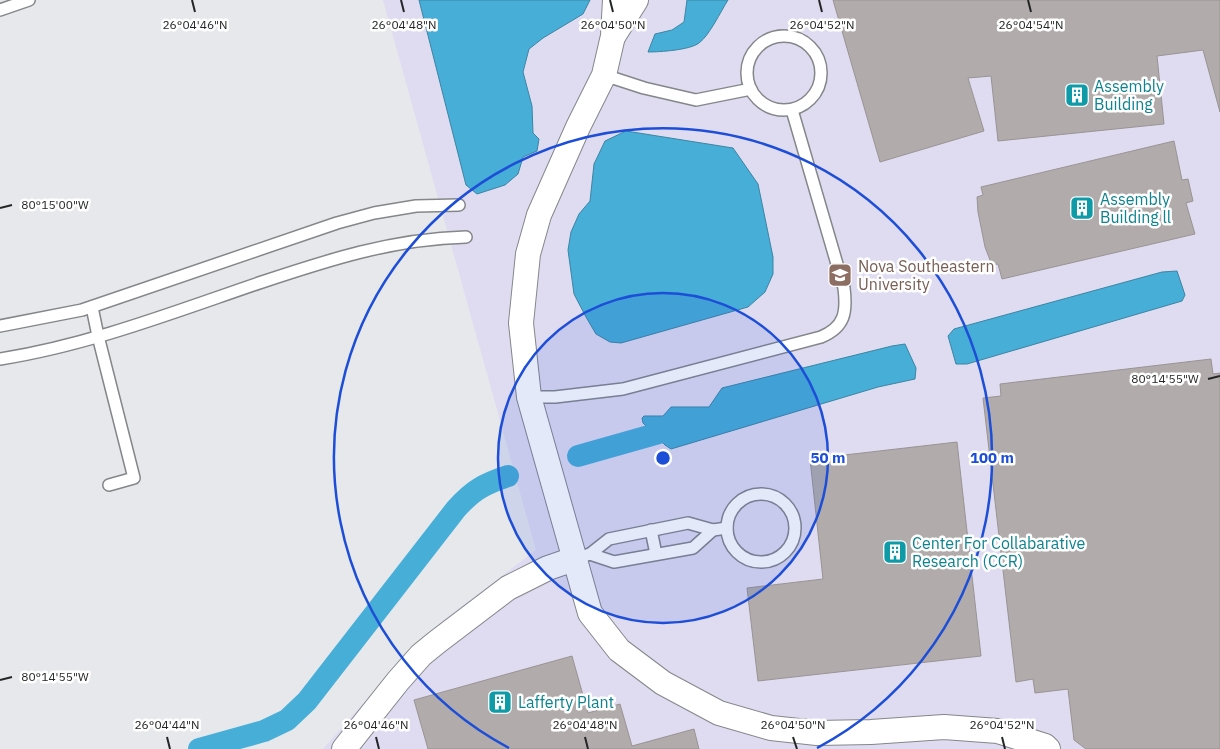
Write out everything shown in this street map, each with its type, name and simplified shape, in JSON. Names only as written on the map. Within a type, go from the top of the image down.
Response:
[{"type":"street","points":[[615,0],[613,36],[604,75],[578,127],[539,215],[528,254],[521,323],[530,397],[582,556],[590,613],[619,650],[663,683],[769,739],[817,733],[871,732],[944,727],[998,731],[1045,746],[1048,749]]},
{"type":"street","points":[[613,36],[636,0]]},
{"type":"street","points":[[344,749],[398,681],[421,655],[437,642],[508,588],[548,568],[582,556]]},
{"type":"lane","points":[[0,10],[29,0]]},
{"type":"lane","points":[[795,37],[806,43],[815,52],[820,63],[822,75],[819,87],[812,98],[803,106],[792,110],[768,107],[758,99],[751,89],[747,77],[748,65],[752,54],[760,44],[771,38],[795,37]]},
{"type":"lane","points":[[604,75],[644,88],[696,100],[751,89]]},
{"type":"lane","points":[[530,397],[555,397],[623,389],[821,337],[832,332],[844,316],[846,304],[844,288],[792,110]]},
{"type":"lane","points":[[0,326],[92,307],[337,222],[416,206],[459,205]]},
{"type":"lane","points":[[0,359],[39,352],[98,336],[361,251],[436,238],[466,237]]},
{"type":"lane","points":[[92,307],[134,478],[109,484]]},
{"type":"lane","points":[[757,493],[769,494],[780,498],[788,506],[794,517],[796,528],[794,539],[788,549],[775,559],[759,562],[748,560],[739,554],[727,536],[727,528],[730,513],[736,503],[746,496],[757,493]]},
{"type":"lane","points":[[582,556],[609,539],[688,522],[713,530],[727,528]]},
{"type":"lane","points":[[651,530],[656,554]]},
{"type":"lane","points":[[582,556],[614,562],[693,548],[713,530]]},
{"type":"shaded area","name":"Nova Southeastern University","points":[[383,0],[1220,0],[1220,749],[323,749],[388,675],[442,621],[536,550]]},
{"type":"water","points":[[419,0],[590,0],[583,14],[543,38],[529,49],[523,72],[532,106],[533,133],[539,139],[537,151],[523,157],[518,174],[505,185],[477,194],[466,185]]},
{"type":"water","points":[[687,0],[728,0],[711,29],[699,43],[682,49],[648,52],[655,34],[672,30],[684,22]]},
{"type":"water","points":[[626,131],[733,148],[758,184],[773,257],[773,274],[765,292],[748,307],[621,343],[610,342],[596,334],[574,294],[568,250],[571,232],[579,214],[590,201],[594,164],[605,141]]},
{"type":"water","points":[[1177,271],[1185,295],[1182,301],[967,364],[956,364],[948,336],[954,329],[1162,272]]},
{"type":"water","points":[[905,344],[916,368],[915,379],[878,387],[671,449],[643,423],[642,418],[644,416],[663,416],[671,407],[709,407],[722,388]]},
{"type":"building","name":"Assembly Building","points":[[833,0],[1220,0],[1220,112],[1203,50],[1157,56],[1164,124],[998,141],[991,76],[968,78],[984,131],[880,162]]},
{"type":"building","name":"Assembly Building ll","points":[[1174,141],[1182,180],[1188,179],[1193,201],[1186,203],[1195,234],[1002,279],[998,264],[992,265],[985,247],[977,197],[983,195],[981,187]]},
{"type":"building","points":[[1211,359],[1213,374],[1220,373],[1220,749],[1086,749],[1074,740],[1068,689],[1035,693],[1033,679],[1016,682],[983,398],[1001,396],[1000,384]]},
{"type":"building","name":"Center For Collabarative Research (CCR)","points":[[957,442],[981,656],[758,681],[747,588],[823,579],[810,459]]},
{"type":"building","name":"Lafferty Plant","points":[[572,656],[588,713],[620,704],[632,746],[694,729],[699,749],[428,749],[414,700]]},
{"type":"waterway","points":[[578,456],[684,426]]},
{"type":"waterway","points":[[199,749],[264,731],[287,720],[307,701],[456,509],[479,488],[508,476]]},
{"type":"place","name":"Assembly Building","points":[[1077,95]]},
{"type":"place","name":"Assembly Building ll","points":[[1082,208]]},
{"type":"place","name":"Nova Southeastern University","points":[[840,275]]},
{"type":"place","name":"Center For Collabarative Research (CCR)","points":[[895,552]]},
{"type":"place","name":"Lafferty Plant","points":[[500,702]]}]
